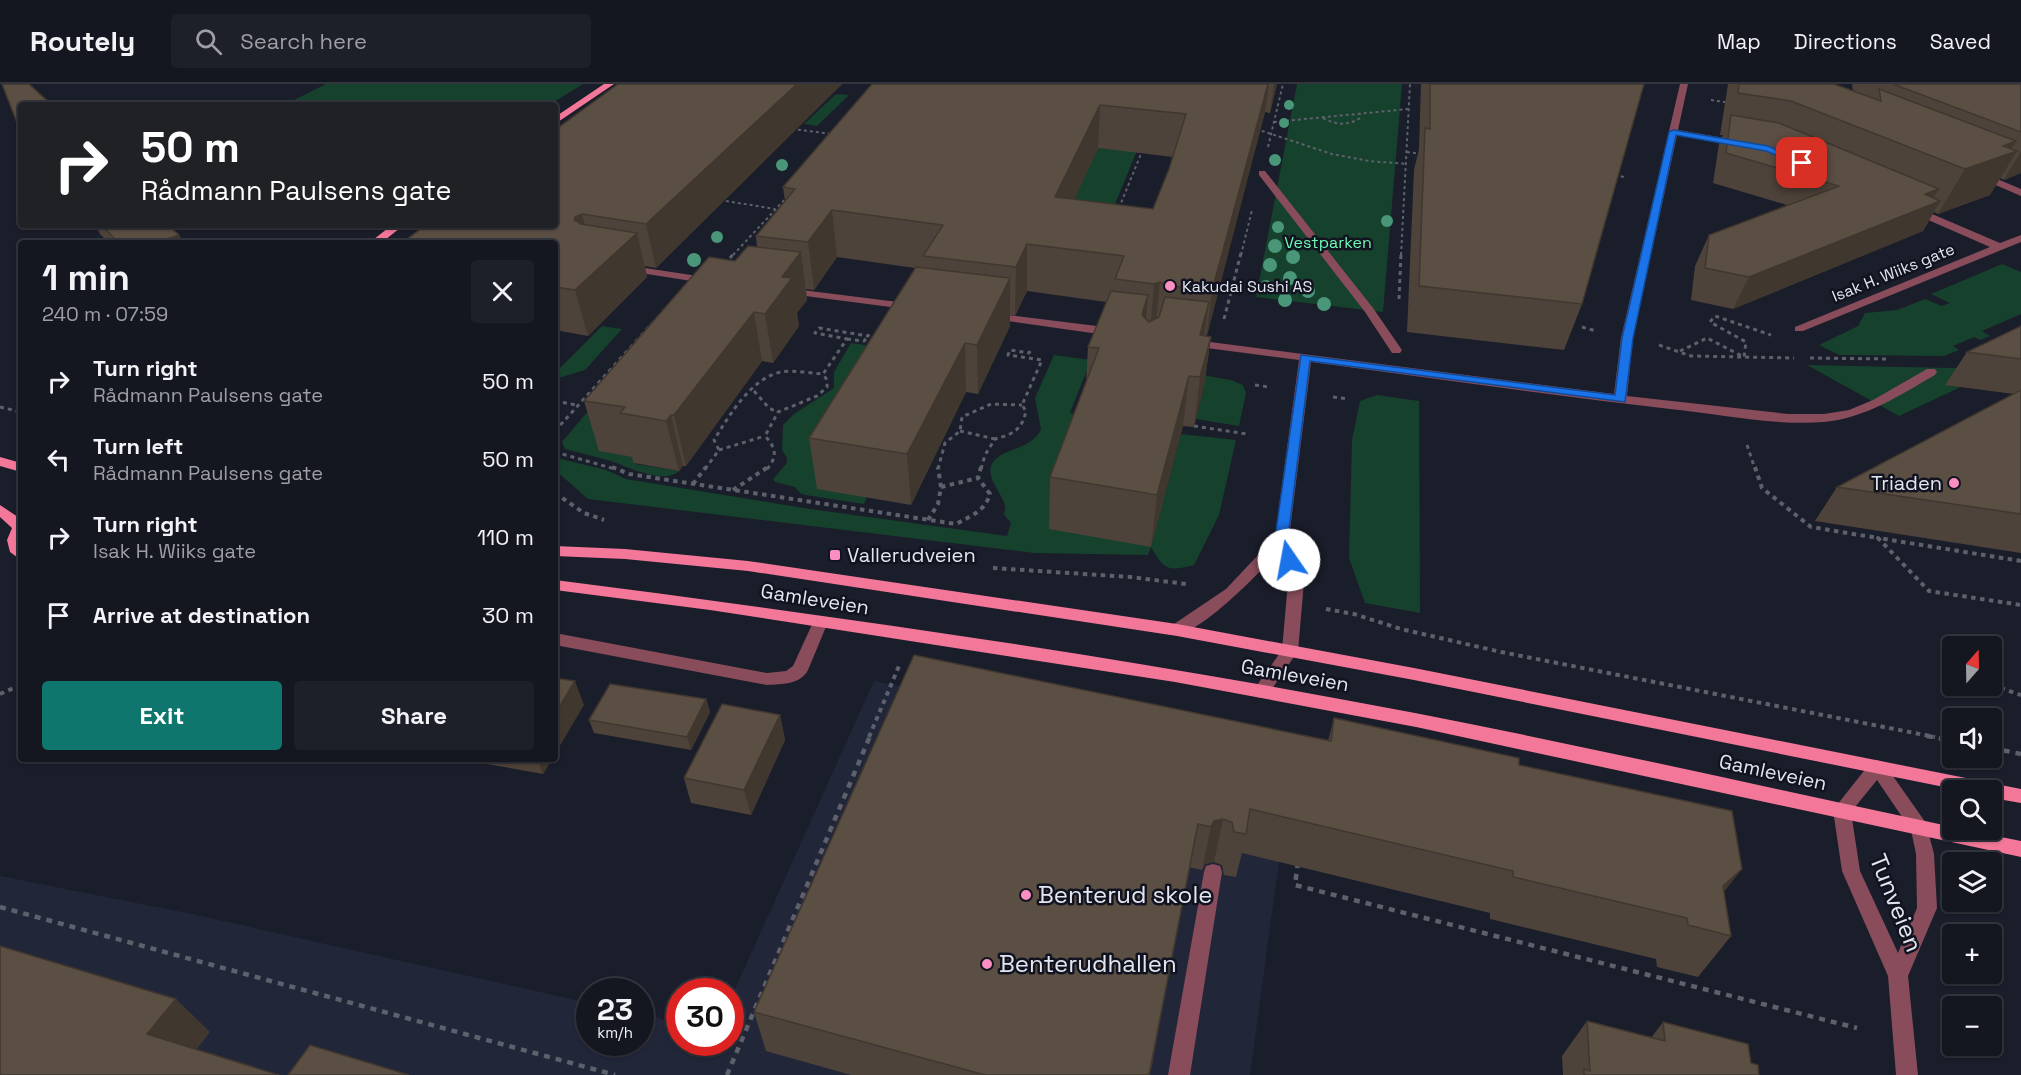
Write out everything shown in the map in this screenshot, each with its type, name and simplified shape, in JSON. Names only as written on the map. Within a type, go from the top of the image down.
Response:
[{"type":"main road","points":[[558,119],[610,84]]},
{"type":"main road","points":[[378,240],[395,228]]},
{"type":"main road","points":[[0,461],[18,467]]},
{"type":"main road","points":[[0,510],[18,524]]},
{"type":"main road","points":[[18,530],[14,540],[18,553]]},
{"type":"main road","name":"Gamleveien","points":[[558,551],[625,554],[748,566],[1177,630],[1623,715],[1942,780]]},
{"type":"main road","name":"Gamleveien","points":[[558,585],[710,605],[1175,676],[1427,723],[2021,849]]},
{"type":"main road","name":"Gamleveien","points":[[2002,792],[2021,796]]},
{"type":"street","points":[[1620,399],[1627,338],[1684,84]]},
{"type":"street","points":[[1673,132],[1748,145]]},
{"type":"street","points":[[1262,173],[1369,310],[1396,350]]},
{"type":"street","points":[[1974,173],[2021,193]]},
{"type":"street","name":"Isak H. Wiiks gate","points":[[1902,205],[2000,247]]},
{"type":"street","name":"Isak H. Wiiks gate","points":[[1799,329],[2021,238]]},
{"type":"street","points":[[615,266],[728,284]]},
{"type":"street","points":[[775,289],[929,308]]},
{"type":"street","points":[[976,314],[1131,334]]},
{"type":"street","points":[[1175,340],[1620,399],[1788,418],[1824,418],[1852,413],[1877,403],[1931,372]]},
{"type":"street","points":[[1262,692],[1290,651],[1296,582],[1282,538],[1305,357]]},
{"type":"street","points":[[1177,630],[1231,593],[1282,538]]},
{"type":"street","points":[[558,640],[767,679],[790,677],[800,670],[820,622]]},
{"type":"street","points":[[1842,810],[1876,767]]},
{"type":"street","name":"Tunveien","points":[[1876,767],[1920,828],[1925,854],[1926,908],[1899,975]]},
{"type":"street","name":"Tunveien","points":[[1842,810],[1851,871],[1899,975],[1907,1075]]},
{"type":"street","points":[[1179,1075],[1213,872]]},
{"type":"path","points":[[1396,350],[1410,84]]},
{"type":"path","points":[[1702,99],[1736,104]]},
{"type":"path","points":[[1274,122],[1408,109]]},
{"type":"path","points":[[1323,117],[1332,122],[1346,124],[1357,121],[1360,114]]},
{"type":"path","points":[[789,128],[836,135]]},
{"type":"path","points":[[1253,129],[1332,154],[1369,162],[1407,164]]},
{"type":"path","points":[[1117,212],[1146,141]]},
{"type":"path","points":[[1407,152],[1425,154]]},
{"type":"path","points":[[1614,175],[1624,177]]},
{"type":"path","points":[[558,428],[665,308],[724,265],[791,193]]},
{"type":"path","points":[[719,200],[776,209]]},
{"type":"path","points":[[1744,357],[1746,342],[1710,322],[1715,316],[1780,338]]},
{"type":"path","points":[[826,325],[871,331],[868,336],[864,341],[815,333],[819,328],[868,336]]},
{"type":"path","points":[[1679,351],[1707,338],[1744,357]]},
{"type":"path","points":[[824,374],[847,339]]},
{"type":"path","points":[[1022,405],[1042,360],[1008,355],[1010,350],[1029,354],[1032,345]]},
{"type":"path","points":[[1672,348],[1691,356],[1796,358]]},
{"type":"path","points":[[1820,352],[1839,358]]},
{"type":"path","points":[[719,450],[714,440],[737,403],[768,377],[782,372],[824,374]]},
{"type":"path","points":[[693,484],[719,450],[765,436],[778,412],[817,396],[827,387],[824,374]]},
{"type":"path","points":[[754,391],[769,408],[778,412]]},
{"type":"path","points":[[558,402],[577,406]]},
{"type":"path","points":[[928,520],[938,504],[941,487],[938,471],[945,443],[960,431],[962,417],[981,404],[1022,405],[1026,411],[1024,424],[1019,432],[995,439],[960,431]]},
{"type":"path","points":[[0,406],[18,411]]},
{"type":"path","points":[[1194,426],[1247,434]]},
{"type":"path","points":[[733,490],[768,468],[774,461],[777,453],[773,443],[765,436]]},
{"type":"path","points":[[978,478],[985,455],[995,439]]},
{"type":"path","points":[[558,453],[609,466],[629,474],[956,524],[984,509],[989,503],[990,494],[978,478]]},
{"type":"path","points":[[1750,455],[1762,488],[1811,527],[2021,561]]},
{"type":"path","points":[[941,487],[978,478]]},
{"type":"path","points":[[558,495],[584,513],[606,522]]},
{"type":"path","points":[[1878,538],[1929,591],[2021,605]]},
{"type":"path","points":[[1354,614],[1401,629],[1512,655],[1942,739]]},
{"type":"path","points":[[727,1075],[902,660]]},
{"type":"path","points":[[0,694],[18,686]]},
{"type":"path","points":[[2002,688],[2021,695]]},
{"type":"path","points":[[2002,750],[2021,754]]},
{"type":"path","points":[[1299,849],[1295,885],[1857,1028]]},
{"type":"path","points":[[0,908],[615,1075]]},
{"type":"shaded area","name":"Benterud skole","points":[[874,681],[1292,765],[1250,1075],[0,1075],[0,876],[192,914],[576,1000],[576,1056],[654,1056],[654,1017],[666,1020],[666,1056],[744,1056],[744,978],[740,978]]},
{"type":"green space","points":[[326,84],[583,84],[554,102],[290,102]]},
{"type":"green space","name":"Vestparken","points":[[1297,84],[1402,84],[1383,312],[1256,297]]},
{"type":"green space","points":[[836,94],[849,95],[817,126],[804,124]]},
{"type":"green space","points":[[1148,124],[1113,209],[839,159],[1085,175],[1100,143]]},
{"type":"green space","points":[[2002,264],[2021,272],[2021,314],[1982,331],[1990,336],[1980,340],[1974,337],[1953,346],[1959,350],[1944,356],[1839,355],[1819,345],[1858,326],[1865,313],[1897,310],[1925,299],[1942,306],[1950,303],[1931,294]]},
{"type":"green space","points":[[673,310],[600,451],[639,458],[635,464],[679,471],[672,475],[655,476],[565,449],[562,442]]},
{"type":"green space","points":[[602,326],[622,329],[585,370],[558,378],[558,370]]},
{"type":"green space","points":[[851,343],[871,346],[867,497],[864,504],[805,495],[795,487],[775,482],[773,479],[787,463],[782,450],[783,425],[794,414],[834,388],[834,372]]},
{"type":"green space","points":[[1054,355],[1091,360],[1070,413],[1090,417],[1151,546],[1181,434],[1236,440],[1219,515],[1194,565],[1179,568],[1168,567],[1151,547],[1148,555],[1035,553],[588,499],[558,473],[558,458],[606,470],[626,479],[810,509],[1007,536],[1011,523],[1004,515],[1005,507],[992,480],[991,467],[1001,455],[1028,443],[1041,430],[1035,398]]},
{"type":"green space","points":[[1807,365],[1999,369],[1899,416]]},
{"type":"green space","points":[[1196,374],[1231,380],[1243,385],[1246,393],[1239,426],[1196,419],[1204,387]]},
{"type":"green space","points":[[1377,395],[1419,401],[1420,613],[1365,603],[1349,558],[1352,440],[1360,401]]},
{"type":"building","points":[[2,84],[29,84],[49,102],[18,102],[18,125]]},
{"type":"building","points":[[618,84],[797,84],[646,224],[582,214],[575,217],[574,220],[581,224],[637,233],[575,290],[558,287],[558,240],[406,240],[422,228],[558,228],[558,128]]},
{"type":"building","points":[[872,84],[1268,84],[1212,291],[1165,285],[1160,282],[1154,284],[1115,279],[1124,256],[1027,244],[1016,267],[923,256],[943,225],[832,210],[808,242],[756,236],[795,189],[783,187]],"holes":[[[1100,105],[1186,114],[1169,169],[1153,209],[1055,197]]]},
{"type":"building","points":[[1430,84],[1644,84],[1582,304],[1419,286],[1425,128],[1430,129]]},
{"type":"building","points":[[1739,84],[1834,84],[1881,101],[1879,89],[2016,141],[2003,146],[2017,151],[1965,169],[1791,101],[1738,93]]},
{"type":"building","points":[[1893,84],[2021,84],[2021,132]]},
{"type":"building","points":[[1731,115],[1779,123],[1939,189],[1925,194],[1940,201],[1749,277],[1705,268],[1709,235],[1839,186],[1726,153]]},
{"type":"building","points":[[104,228],[171,228],[179,235],[164,240],[116,240]]},
{"type":"building","points":[[748,246],[801,252],[782,277],[792,278],[765,314],[754,312],[674,415],[666,421],[620,413],[625,407],[584,401],[709,257],[735,261]]},
{"type":"building","points":[[916,267],[1010,278],[977,345],[965,343],[907,454],[809,438]]},
{"type":"building","points":[[1111,291],[1148,295],[1142,315],[1149,322],[1159,317],[1165,297],[1209,302],[1200,335],[1211,337],[1200,377],[1189,376],[1157,495],[1050,477],[1099,348],[1088,347]]},
{"type":"building","points":[[2021,326],[2021,359],[1967,352]]},
{"type":"building","points":[[2021,390],[2021,514],[1837,487]]},
{"type":"building","name":"Benterudhallen","points":[[914,655],[1331,741],[1334,718],[1519,758],[1519,765],[1732,811],[1742,869],[1723,886],[1731,936],[1688,925],[1687,918],[1513,877],[1513,871],[1250,809],[1246,834],[1234,832],[1232,822],[1223,819],[1214,821],[1211,827],[1198,824],[1149,1075],[985,1075],[754,1012]]},
{"type":"building","points":[[558,678],[575,681],[558,709]]},
{"type":"building","points":[[610,684],[706,699],[687,737],[589,720]]},
{"type":"building","points":[[722,704],[780,715],[744,790],[684,778]]},
{"type":"building","points":[[0,946],[176,999],[147,1034],[279,1075],[0,1075]]},
{"type":"building","points":[[1587,1021],[1665,1041],[1663,1022],[1748,1044],[1751,1063],[1758,1065],[1759,1075],[1584,1075],[1584,1069],[1590,1071]]},
{"type":"building","points":[[310,1045],[409,1075],[288,1075]]},
{"type":"place","name":"Kakudai Sushi AS","points":[[1170,286]]},
{"type":"place","name":"Triaden","points":[[1954,483]]},
{"type":"place","name":"Vallerudveien","points":[[835,555]]},
{"type":"place","name":"Benterud skole","points":[[1026,895]]},
{"type":"place","name":"Benterudhallen","points":[[987,964]]},
{"type":"route","points":[[1289,560],[1282,538],[1305,357],[1620,399],[1627,338],[1673,132],[1768,148],[1802,163]]}]
